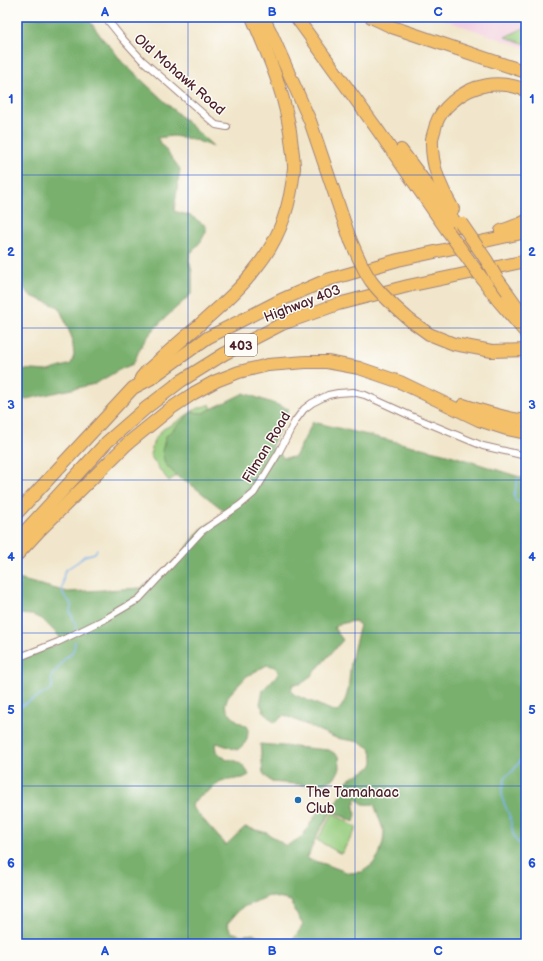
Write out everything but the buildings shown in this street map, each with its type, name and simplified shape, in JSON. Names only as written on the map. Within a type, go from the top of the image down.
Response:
[{"type":"highway","points":[[133,388],[146,372],[243,284],[266,255],[283,220],[288,204],[294,167],[291,139],[287,113],[273,68],[252,17]]},
{"type":"highway","points":[[263,17],[310,121],[350,239],[362,266],[371,281],[411,321],[429,334],[454,344],[492,351],[526,350]]},
{"type":"highway","points":[[296,17],[377,129],[455,227],[487,261],[496,277],[526,318]]},
{"type":"highway","points":[[305,17],[455,227],[497,299],[526,333]]},
{"type":"highway","points":[[371,17],[392,27],[526,72]]},
{"type":"highway","points":[[455,227],[447,199],[439,183],[433,161],[432,138],[438,118],[446,106],[460,94],[471,89],[485,85],[499,84],[526,90]]},
{"type":"highway","points":[[464,246],[479,238],[526,221]]},
{"type":"highway","name":"Highway 403","points":[[17,513],[133,388],[150,379],[207,338],[281,300],[327,280],[398,260],[526,232]]},
{"type":"highway","name":"Highway 403","points":[[17,540],[107,442],[146,408],[181,381],[224,354],[282,324],[338,304],[408,286],[526,261]]},
{"type":"highway","points":[[17,555],[127,444],[170,409],[194,393],[216,381],[238,372],[268,365],[306,362],[327,362],[359,368],[400,382],[479,420],[507,429],[526,433]]},
{"type":"highway","points":[[420,391],[508,419],[526,421]]},
{"type":"street","name":"Old Mohawk Road","points":[[105,17],[142,60],[216,125],[227,127]]},
{"type":"street","name":"Filman Road","points":[[17,658],[58,642],[105,619],[140,599],[202,531],[240,505],[254,492],[304,409],[328,395],[353,392],[365,395],[483,446],[525,456]]},
{"type":"shaded area","points":[[437,17],[526,17],[526,48],[459,25]]},
{"type":"green space","points":[[17,17],[87,17],[122,62],[214,147],[192,139],[173,136],[157,138],[180,169],[174,211],[191,216],[206,226],[206,232],[201,241],[190,254],[189,260],[192,272],[192,293],[149,335],[141,347],[133,364],[119,370],[95,384],[17,401],[17,369],[48,371],[71,364],[74,355],[72,338],[59,307],[31,296],[21,285],[17,264]]},
{"type":"green space","points":[[526,27],[526,44],[505,37]]},
{"type":"green space","points":[[244,393],[289,409],[271,447],[284,458],[295,457],[313,422],[447,454],[526,479],[526,944],[284,944],[293,939],[303,925],[294,910],[291,901],[269,896],[241,908],[227,924],[231,932],[241,935],[254,934],[278,944],[17,944],[17,658],[60,643],[59,636],[42,619],[32,615],[17,614],[17,580],[18,579],[68,592],[141,588],[179,557],[202,528],[227,513],[193,486],[179,478],[165,464],[162,451],[166,436],[192,412],[203,413]],"holes":[[[354,621],[360,625],[352,657],[347,696],[341,707],[336,712],[295,695],[291,691],[293,684],[301,684],[308,679],[343,640],[334,628],[340,624]],[[267,665],[275,667],[279,673],[263,690],[260,704],[266,715],[275,723],[284,715],[336,738],[360,742],[370,748],[373,756],[371,766],[348,780],[338,800],[333,804],[320,808],[302,837],[286,846],[267,833],[245,827],[226,845],[192,807],[193,802],[222,781],[243,778],[249,775],[240,763],[230,759],[227,760],[216,751],[215,744],[217,743],[237,750],[246,741],[248,727],[234,718],[229,713],[225,705],[229,695],[247,676]],[[356,798],[364,804],[374,804],[384,832],[379,855],[373,864],[362,872],[349,873],[307,859],[318,833],[332,811],[354,822],[356,814],[354,808]]]},
{"type":"green space","points":[[210,404],[213,413],[186,468],[169,481],[150,455],[154,440],[163,429],[194,410]]},
{"type":"green space","points":[[260,744],[329,750],[339,756],[340,768],[335,778],[320,786],[271,782],[263,773]]},
{"type":"green space","points":[[333,813],[357,828],[341,854],[317,840]]},
{"type":"waterway","points":[[518,478],[514,496],[516,501],[526,503]]},
{"type":"waterway","points":[[75,630],[76,625],[70,612],[71,605],[64,596],[62,590],[64,572],[84,556],[95,553],[97,549]]},
{"type":"waterway","points":[[17,708],[52,689],[52,676],[64,659],[72,652],[75,641]]},
{"type":"waterway","points":[[526,753],[513,771],[506,776],[502,789],[502,798],[510,817],[513,834],[517,842],[526,846]]},
{"type":"place","name":"The Tamahaac Club","points":[[298,800]]}]
